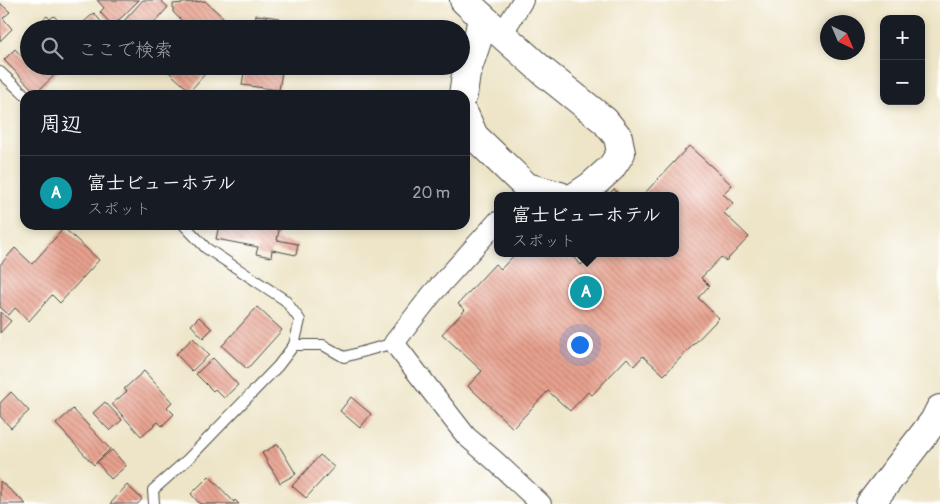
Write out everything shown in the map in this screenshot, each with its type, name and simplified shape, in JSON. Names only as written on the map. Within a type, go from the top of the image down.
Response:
[{"type":"street","points":[[502,34],[523,0]]},
{"type":"street","points":[[473,9],[545,73],[604,121],[618,137],[620,153],[612,168],[582,192]]},
{"type":"street","points":[[470,62],[478,38],[473,9]]},
{"type":"street","points":[[464,90],[466,75]]},
{"type":"street","points":[[470,127],[474,136],[524,192]]},
{"type":"street","points":[[494,225],[432,294],[394,343],[466,436],[541,504]]},
{"type":"street","points":[[870,504],[934,420],[940,409]]},
{"type":"lane","points":[[0,72],[20,91]]},
{"type":"lane","points":[[154,504],[153,490],[188,459],[278,366],[294,345],[300,320],[285,300],[206,248],[189,230]]},
{"type":"lane","points":[[294,345],[324,345],[344,357],[394,343]]},
{"type":"building","points":[[97,0],[139,0],[119,20],[107,20],[100,12],[104,8]]},
{"type":"building","points":[[143,0],[160,0],[168,7],[157,20],[125,20]]},
{"type":"building","points":[[205,1],[226,20],[181,20],[173,12],[173,4]]},
{"type":"building","points":[[0,3],[10,12],[3,18],[12,29],[0,41]]},
{"type":"building","points":[[94,13],[100,20],[86,20]]},
{"type":"building","points":[[256,15],[280,18],[280,20],[255,20]]},
{"type":"building","points":[[47,16],[50,19],[54,16],[58,20],[43,20]]},
{"type":"building","points":[[15,49],[20,55],[20,75],[55,75],[39,90],[33,90],[4,60]]},
{"type":"building","points":[[172,75],[204,75],[189,90]]},
{"type":"building","points":[[244,75],[282,75],[279,90],[242,85]]},
{"type":"building","points":[[689,146],[732,185],[723,194],[733,203],[724,213],[749,237],[726,261],[721,257],[701,278],[709,286],[698,298],[719,318],[664,375],[643,356],[634,366],[627,358],[592,395],[588,392],[570,411],[548,391],[513,428],[468,386],[482,371],[442,334],[465,310],[458,304],[495,264],[501,269],[512,257],[573,257],[581,265],[589,257],[679,257],[679,192],[646,192]]},
{"type":"building","points":[[62,230],[66,230],[99,260],[60,303],[52,295],[29,321],[15,308],[9,315],[0,307],[0,265],[15,248],[32,264]]},
{"type":"building","points":[[218,230],[279,230],[277,240],[298,244],[296,255],[272,250],[271,257],[256,254],[258,247],[216,239]]},
{"type":"building","points":[[257,307],[282,330],[247,369],[222,346]]},
{"type":"building","points":[[0,312],[11,321],[0,333]]},
{"type":"building","points":[[199,317],[212,329],[203,338],[191,325]]},
{"type":"building","points":[[193,338],[209,355],[192,371],[176,354]]},
{"type":"building","points":[[213,358],[238,385],[224,398],[215,389],[213,391],[196,374]]},
{"type":"building","points":[[144,371],[172,402],[167,407],[174,414],[162,426],[158,422],[141,436],[112,404],[127,391],[124,389]]},
{"type":"building","points":[[11,392],[29,411],[11,428],[0,416],[0,403]]},
{"type":"building","points":[[351,397],[371,414],[360,428],[340,411]]},
{"type":"building","points":[[105,402],[122,420],[110,431],[93,413]]},
{"type":"building","points":[[73,409],[110,449],[94,465],[56,424]]},
{"type":"building","points":[[278,444],[296,474],[280,483],[262,453]]},
{"type":"building","points":[[112,450],[126,466],[111,479],[97,462]]},
{"type":"building","points":[[320,455],[334,467],[306,498],[292,486]]},
{"type":"building","points":[[209,476],[234,502],[235,500],[239,504],[200,504],[191,494]]},
{"type":"building","points":[[0,481],[26,504],[0,504]]},
{"type":"building","points":[[127,485],[142,499],[138,504],[110,504]]},
{"type":"place","name":"富士ビューホテル","points":[[586,292]]}]
